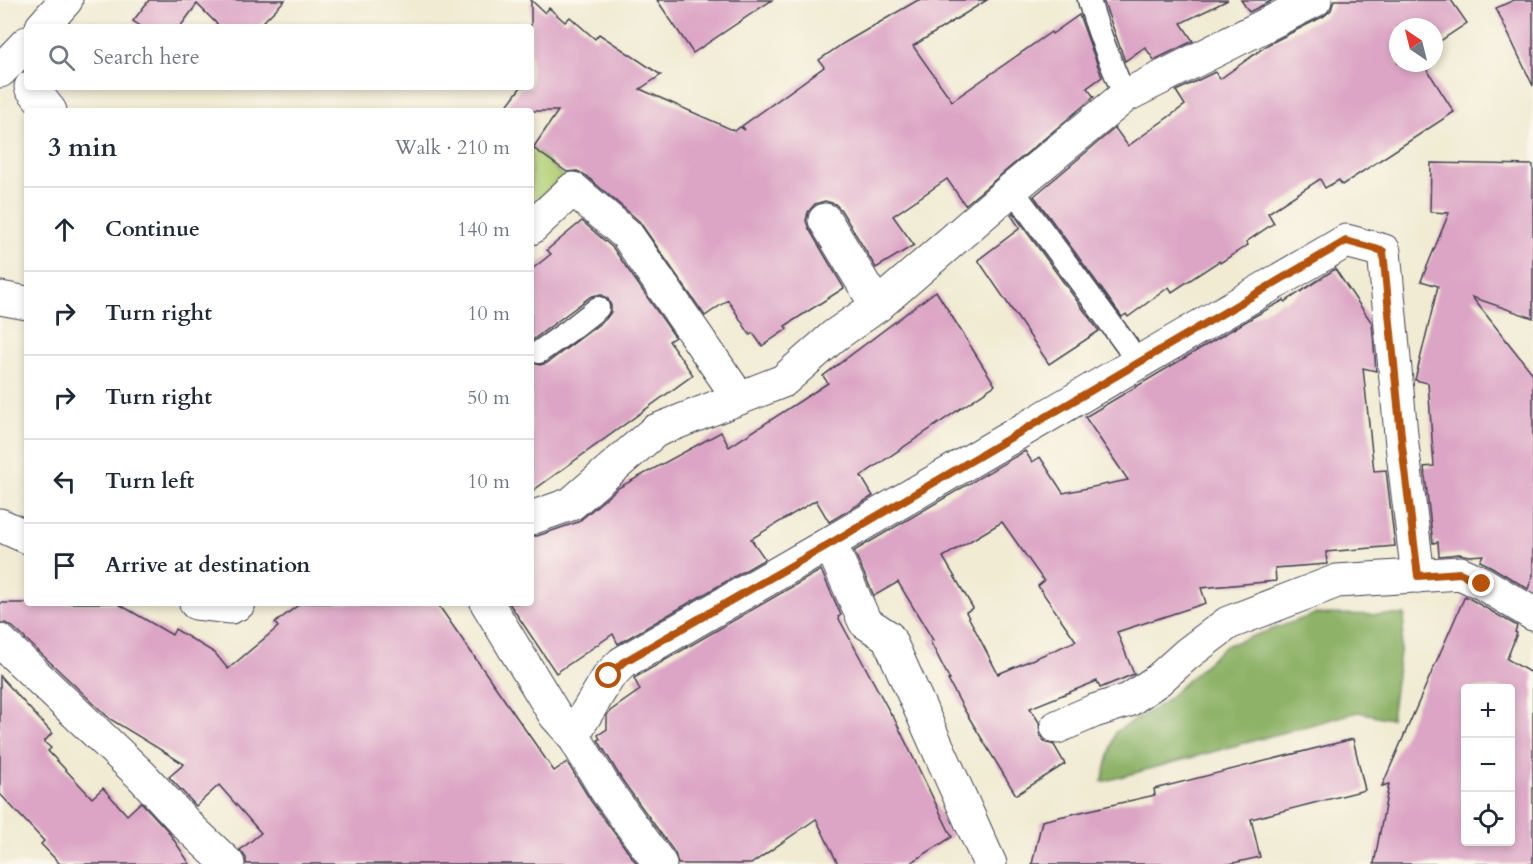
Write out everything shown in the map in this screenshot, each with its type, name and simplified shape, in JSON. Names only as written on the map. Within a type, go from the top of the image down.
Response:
[{"type":"street","points":[[45,24],[66,0]]},
{"type":"street","points":[[534,517],[571,504],[655,431],[783,381],[834,336],[877,306],[1012,189],[1125,96],[1315,0]]},
{"type":"street","points":[[33,90],[48,108]]},
{"type":"street","points":[[534,225],[573,189],[627,235],[739,398]]},
{"type":"street","points":[[825,220],[877,306]]},
{"type":"street","points":[[573,735],[609,676],[622,663],[1346,241],[1383,251],[1402,446],[1418,576]]},
{"type":"street","points":[[0,298],[24,302]]},
{"type":"street","points":[[0,525],[24,536]]},
{"type":"street","points":[[831,543],[865,622],[888,637],[990,864]]},
{"type":"street","points":[[1057,727],[1094,711],[1129,700],[1158,680],[1228,622],[1337,581],[1460,573],[1533,614]]},
{"type":"street","points":[[489,606],[555,715],[573,735],[606,790],[660,864]]},
{"type":"street","points":[[0,641],[141,775],[191,829],[228,864]]},
{"type":"lane","points":[[1089,0],[1107,54],[1125,96]]},
{"type":"lane","points":[[1012,189],[1136,363]]},
{"type":"lane","points":[[539,352],[598,308]]},
{"type":"green space","points":[[534,147],[563,177],[534,203]]},
{"type":"green space","points":[[1315,614],[1405,615],[1391,719],[1358,712],[1102,782],[1115,732],[1162,704],[1225,646]]},
{"type":"building","points":[[149,0],[285,0],[261,24],[217,24],[197,4],[182,24],[138,24],[133,21]]},
{"type":"building","points":[[531,0],[545,13],[549,8],[565,22],[570,17],[595,39],[599,34],[661,75],[640,89],[735,131],[740,127],[745,130],[742,126],[824,67],[819,60],[918,0],[987,0],[913,46],[952,101],[1079,15],[1102,77],[1087,88],[1094,97],[965,205],[947,179],[893,216],[914,245],[876,268],[841,210],[835,204],[825,201],[815,204],[808,212],[806,221],[844,288],[785,326],[787,329],[762,346],[753,333],[750,335],[728,300],[705,316],[639,221],[585,175],[577,171],[567,172],[534,149],[558,111],[505,108],[519,90],[534,90],[534,24],[531,24]]},
{"type":"building","points":[[657,0],[772,0],[693,53]]},
{"type":"building","points":[[1103,0],[1228,0],[1181,23],[1193,41],[1154,60],[1145,47],[1125,61]]},
{"type":"building","points":[[1241,0],[1273,0],[1249,12]]},
{"type":"building","points":[[1334,0],[1451,0],[1467,23],[1443,39],[1443,18],[1389,18],[1389,72],[1429,72],[1454,112],[1342,185],[1339,180],[1325,188],[1320,179],[1268,213],[1274,223],[1246,242],[1248,245],[1172,292],[1169,287],[1128,317],[1126,314],[1122,317],[1034,196],[1115,128],[1128,146],[1185,105],[1176,91],[1215,72],[1220,79],[1269,44],[1324,16],[1331,10]]},
{"type":"building","points":[[1514,0],[1533,0],[1533,86],[1496,8]]},
{"type":"building","points":[[1431,163],[1533,165],[1533,318],[1472,297],[1533,374],[1533,575],[1528,589],[1480,561],[1483,555],[1439,556],[1438,542],[1433,543],[1424,467],[1434,466],[1428,383],[1415,380],[1438,286],[1421,281],[1449,213],[1430,212]]},
{"type":"building","points":[[1013,213],[1099,331],[1049,364],[978,260],[1020,228],[1011,215]]},
{"type":"building","points":[[582,221],[613,248],[675,337],[669,341],[693,375],[534,490],[534,363],[540,365],[547,363],[606,319],[611,312],[608,299],[602,295],[590,297],[534,339],[534,268],[551,254],[547,250]]},
{"type":"building","points":[[1335,269],[1372,323],[1376,371],[1363,368],[1374,471],[1386,470],[1395,546],[1326,552],[1327,564],[1275,568],[1276,581],[1201,588],[1206,603],[1117,632],[1134,674],[1100,688],[1097,681],[1030,708],[1039,722],[1040,735],[1045,742],[1054,745],[1065,764],[1016,795],[965,711],[930,641],[933,640],[898,582],[874,596],[854,551],[1025,451],[1032,462],[1040,457],[1063,493],[1128,480],[1085,417],[1255,316],[1284,300],[1285,302]],"holes":[[[1002,522],[1044,581],[1038,586],[1076,641],[998,674],[966,612],[973,608],[943,557]]]},
{"type":"building","points":[[936,291],[995,385],[861,476],[873,496],[829,522],[816,500],[751,539],[765,559],[618,644],[613,634],[556,673],[511,606],[534,606],[534,536],[578,522],[618,488],[721,432],[729,447],[828,383],[823,376]]},
{"type":"building","points":[[821,570],[841,615],[838,617],[893,716],[952,837],[909,864],[838,864],[816,819],[751,864],[678,864],[675,853],[622,780],[598,740],[600,739],[598,735],[607,729],[607,715],[640,690],[634,678]]},
{"type":"building","points":[[1465,596],[1517,626],[1515,632],[1517,633],[1507,659],[1533,674],[1533,864],[1374,864],[1389,784],[1382,786]]},
{"type":"building","points":[[0,603],[24,603],[24,606],[122,606],[172,635],[175,629],[215,653],[228,669],[278,627],[275,623],[297,606],[439,606],[554,771],[567,762],[591,801],[637,864],[246,864],[246,858],[240,850],[261,833],[219,785],[196,806],[169,777],[184,764],[110,719],[13,627],[0,623]]},
{"type":"building","points":[[0,676],[52,733],[44,742],[51,748],[48,751],[92,798],[103,788],[127,815],[141,802],[168,831],[190,864],[60,864],[41,844],[44,841],[0,794]]},
{"type":"building","points":[[1353,739],[1365,790],[1251,819],[1260,857],[1229,864],[1032,864],[1042,821],[1155,795],[1154,789]]},
{"type":"route","points":[[609,676],[622,663],[1346,241],[1383,251],[1402,446],[1418,576],[1460,573],[1482,584]]}]
